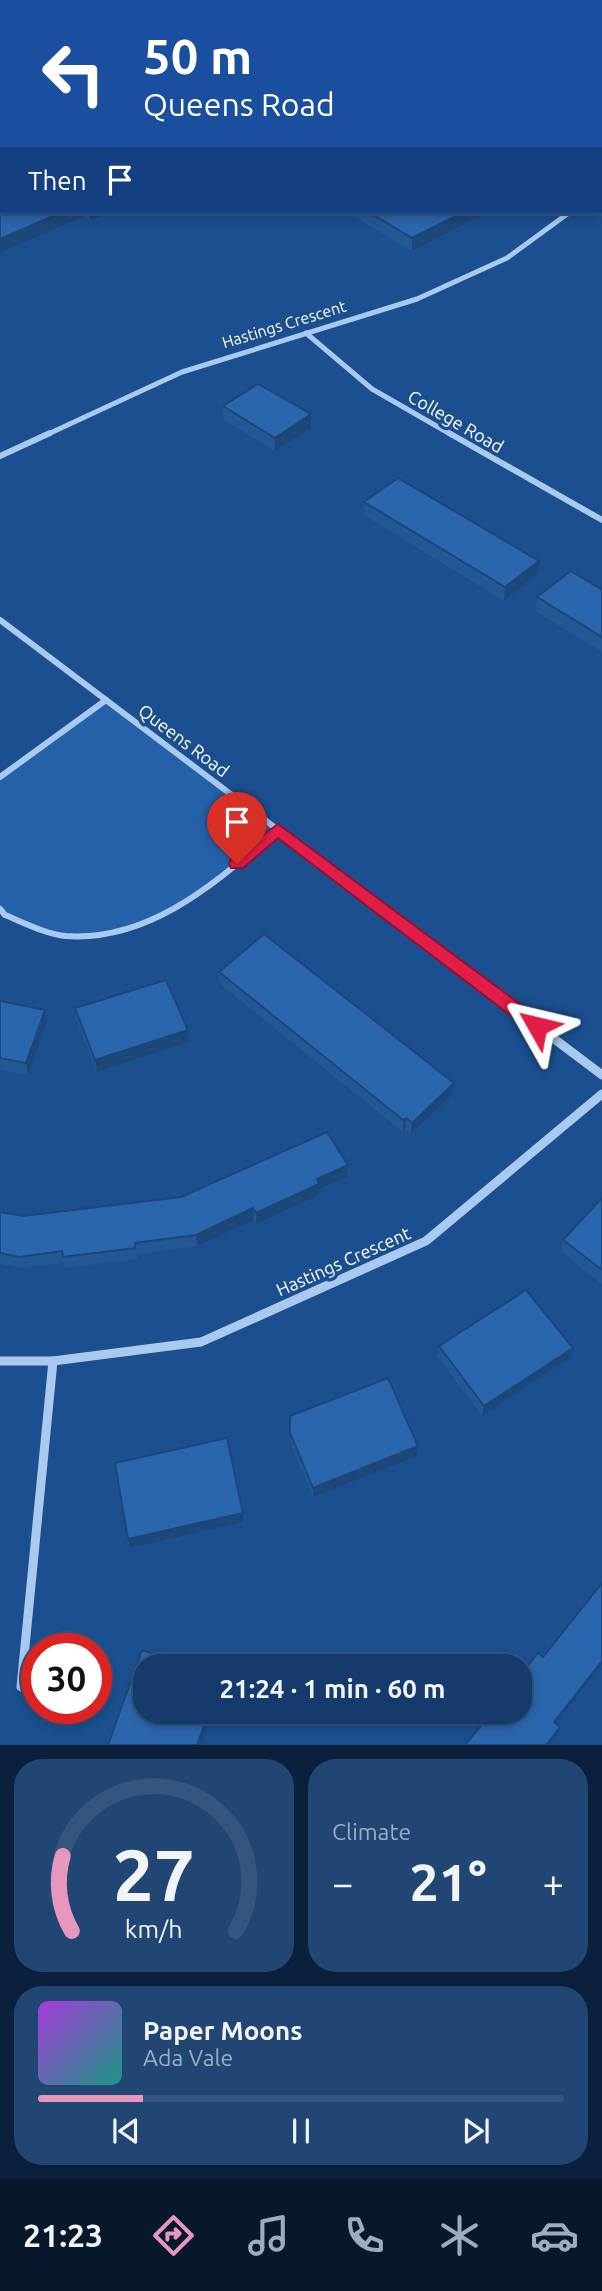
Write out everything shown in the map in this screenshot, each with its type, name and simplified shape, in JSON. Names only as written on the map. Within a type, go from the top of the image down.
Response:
[{"type":"street","name":"Hastings Crescent","points":[[0,456],[181,372],[417,299],[507,258],[567,214]]},
{"type":"street","name":"College Road","points":[[306,333],[372,389],[602,520]]},
{"type":"street","name":"Queens Road","points":[[0,620],[602,1075]]},
{"type":"street","points":[[0,778],[106,700]]},
{"type":"street","points":[[0,909],[5,915],[65,936],[124,932],[196,898],[278,830]]},
{"type":"street","name":"Hastings Crescent","points":[[0,1361],[53,1361],[201,1342],[426,1241],[602,1094]]},
{"type":"street","points":[[26,1633],[53,1361]]},
{"type":"shaded area","points":[[106,700],[278,830],[207,888],[155,919],[127,930],[97,936],[58,935],[5,915],[0,909],[0,777]]},
{"type":"building","points":[[0,214],[57,214],[0,239]]},
{"type":"building","points":[[372,214],[460,214],[412,238]]},
{"type":"building","points":[[258,384],[311,414],[275,438],[223,406]]},
{"type":"building","points":[[398,478],[539,561],[505,587],[364,502]]},
{"type":"building","points":[[571,571],[602,590],[602,637],[537,597]]},
{"type":"building","points":[[264,934],[454,1083],[412,1123],[406,1118],[403,1120],[219,972]]},
{"type":"building","points":[[166,980],[188,1030],[95,1060],[75,1008]]},
{"type":"building","points":[[0,1001],[45,1010],[26,1063],[0,1058]]},
{"type":"building","points":[[327,1132],[348,1165],[317,1179],[319,1184],[256,1213],[253,1208],[196,1235],[135,1243],[135,1248],[63,1257],[62,1251],[19,1257],[0,1253],[0,1212],[23,1216],[181,1197]]},
{"type":"building","points":[[602,1198],[602,1270],[563,1240]]},
{"type":"building","points":[[526,1290],[573,1348],[484,1406],[439,1346]]},
{"type":"building","points":[[388,1378],[418,1446],[313,1488],[290,1433],[290,1416]]},
{"type":"building","points":[[227,1438],[243,1513],[128,1539],[115,1463]]},
{"type":"building","points":[[602,1583],[602,1661],[554,1722],[560,1727],[546,1745],[465,1745],[482,1724],[532,1724],[532,1661],[538,1653],[543,1657]]},
{"type":"building","points":[[133,1675],[133,1724],[205,1724],[197,1745],[108,1745]]},
{"type":"route","points":[[237,864],[278,830],[537,1026]]}]
